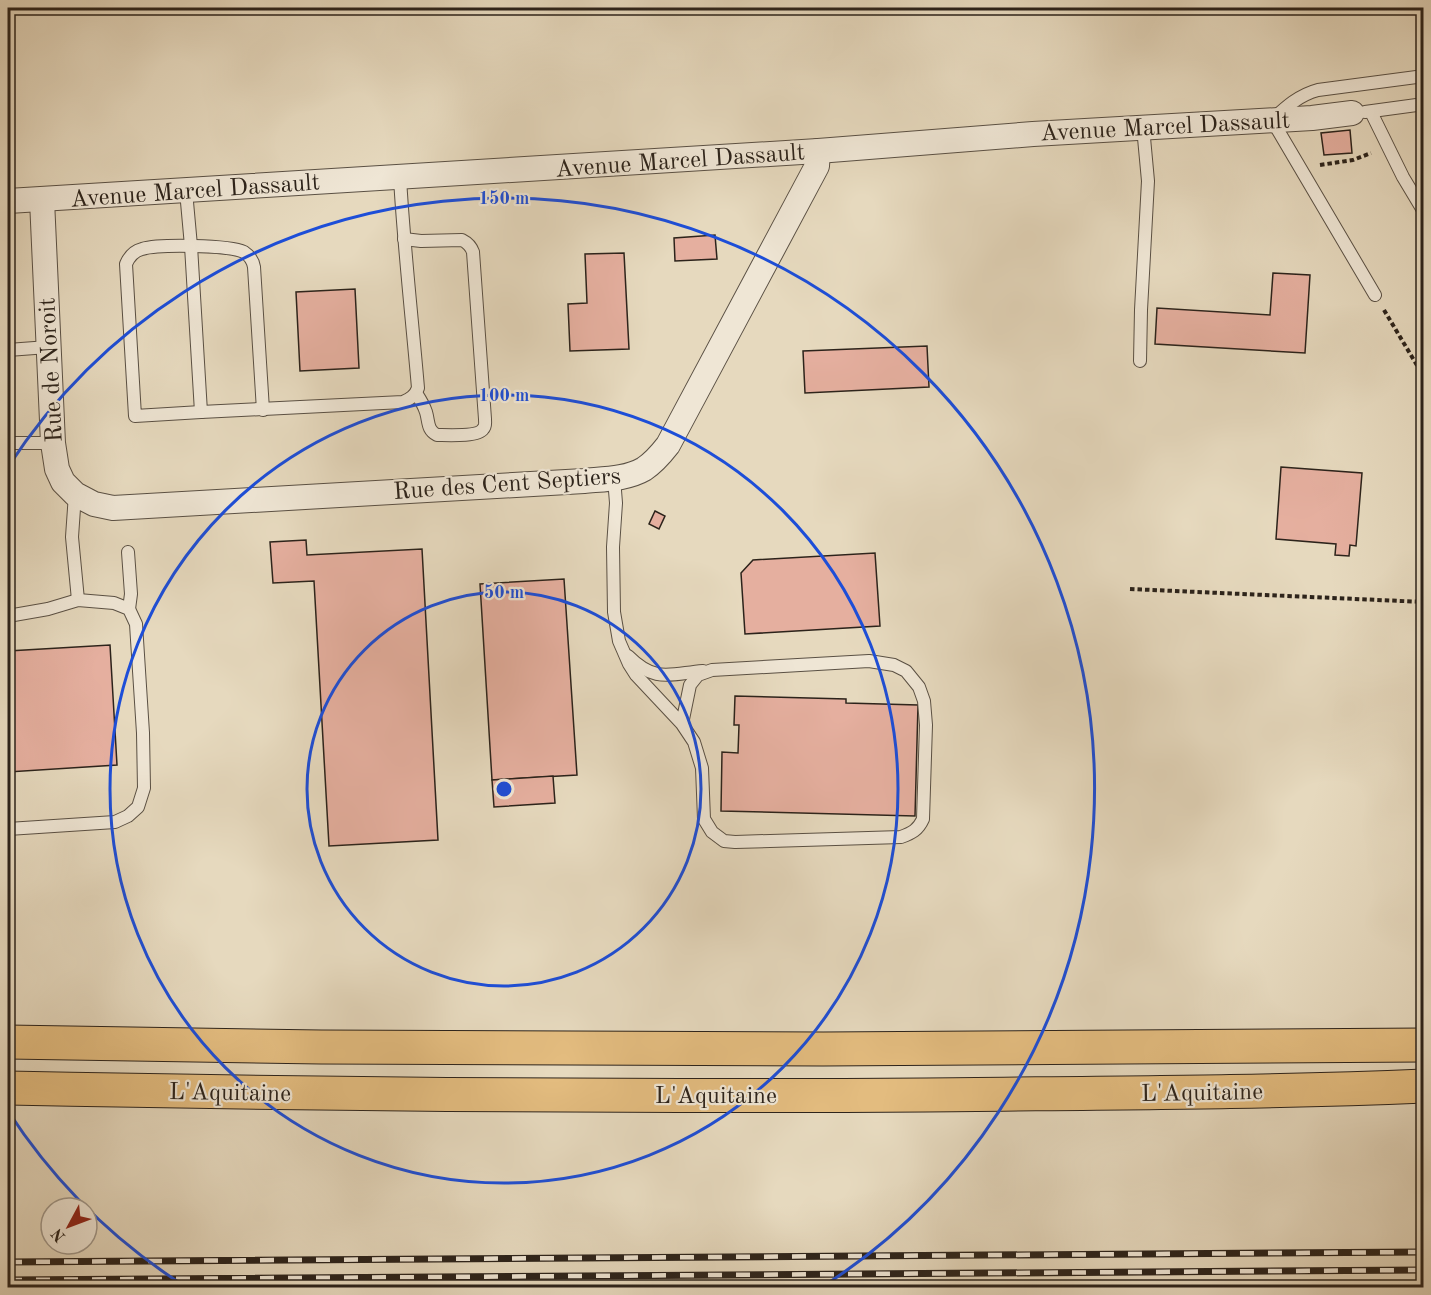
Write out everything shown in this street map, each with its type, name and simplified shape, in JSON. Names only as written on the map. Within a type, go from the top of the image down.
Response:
[{"type":"highway","name":"L'Aquitaine","points":[[8,1042],[333,1047],[800,1049],[1424,1045]]},
{"type":"highway","name":"L'Aquitaine","points":[[8,1088],[331,1094],[826,1095],[1312,1091],[1424,1086]]},
{"type":"street","name":"Avenue Marcel Dassault","points":[[8,201],[818,151],[1033,134],[1312,118],[1362,112]]},
{"type":"street","name":"Rue des Cent Septiers","points":[[75,494],[94,504],[113,508],[575,482],[630,475],[644,469],[668,446],[818,166],[818,151]]},
{"type":"street","name":"Rue de Noroit","points":[[42,200],[53,443],[57,469],[63,482],[75,494]]},
{"type":"lane","points":[[1375,295],[1272,120],[1306,93],[1424,76]]},
{"type":"lane","points":[[1424,104],[1362,112],[1424,212]]},
{"type":"lane","points":[[1140,361],[1148,182],[1143,127]]},
{"type":"lane","points":[[263,410],[254,267],[248,255],[230,248],[191,246],[141,249],[129,258],[126,264],[135,416],[263,410],[403,402],[410,399],[418,388],[399,178]]},
{"type":"lane","points":[[186,191],[201,412]]},
{"type":"lane","points":[[404,239],[462,240],[471,247],[484,407],[485,426],[483,430],[470,434],[433,434],[416,393]]},
{"type":"lane","points":[[8,350],[48,347]]},
{"type":"lane","points":[[8,443],[53,443]]},
{"type":"lane","points":[[614,478],[616,503],[613,547],[615,612],[619,641],[623,651],[636,675],[682,724],[694,742],[702,768],[704,819],[712,832],[724,841],[735,842],[901,837],[919,828],[924,819],[926,724],[924,700],[919,687],[906,671],[894,665],[870,661],[661,675],[648,672],[623,651]]},
{"type":"lane","points":[[75,494],[72,537],[78,600]]},
{"type":"lane","points":[[8,829],[115,822],[128,816],[138,807],[144,788],[143,733],[136,624],[129,609],[131,594],[128,552]]},
{"type":"lane","points":[[8,616],[48,609],[78,600],[114,603],[129,609]]},
{"type":"lane","points":[[682,724],[690,685],[698,675],[712,670]]},
{"type":"path","points":[[1299,166],[1353,160],[1374,152]]},
{"type":"path","points":[[1375,295],[1424,377]]},
{"type":"path","points":[[1130,589],[1424,602]]},
{"type":"building","points":[[1350,130],[1352,153],[1324,155],[1321,133]]},
{"type":"building","points":[[715,235],[717,259],[675,261],[674,238]]},
{"type":"building","points":[[624,253],[629,349],[570,351],[568,304],[587,303],[585,254]]},
{"type":"building","points":[[1273,273],[1310,275],[1305,353],[1155,344],[1157,308],[1270,315]]},
{"type":"building","points":[[355,289],[359,368],[300,371],[296,292]]},
{"type":"building","points":[[927,346],[929,387],[805,393],[803,351]]},
{"type":"building","points":[[1281,467],[1362,473],[1356,546],[1350,545],[1349,556],[1335,555],[1336,544],[1276,539]]},
{"type":"building","points":[[655,511],[665,516],[659,529],[649,524]]},
{"type":"building","points":[[306,540],[307,555],[422,549],[438,840],[329,846],[314,581],[273,583],[270,542]]},
{"type":"building","points":[[875,553],[880,626],[745,634],[741,573],[753,560]]},
{"type":"building","points":[[564,579],[577,775],[492,780],[480,584]]},
{"type":"building","points":[[110,645],[117,765],[8,772],[8,651]]},
{"type":"building","points":[[735,696],[846,699],[846,703],[918,705],[915,816],[721,811],[722,752],[738,753],[739,725],[734,725]]},
{"type":"building","points":[[553,776],[555,803],[494,807],[492,780]]},
{"type":"railway","points":[[8,1262],[1424,1252]]},
{"type":"railway","points":[[8,1280],[1424,1270]]}]
